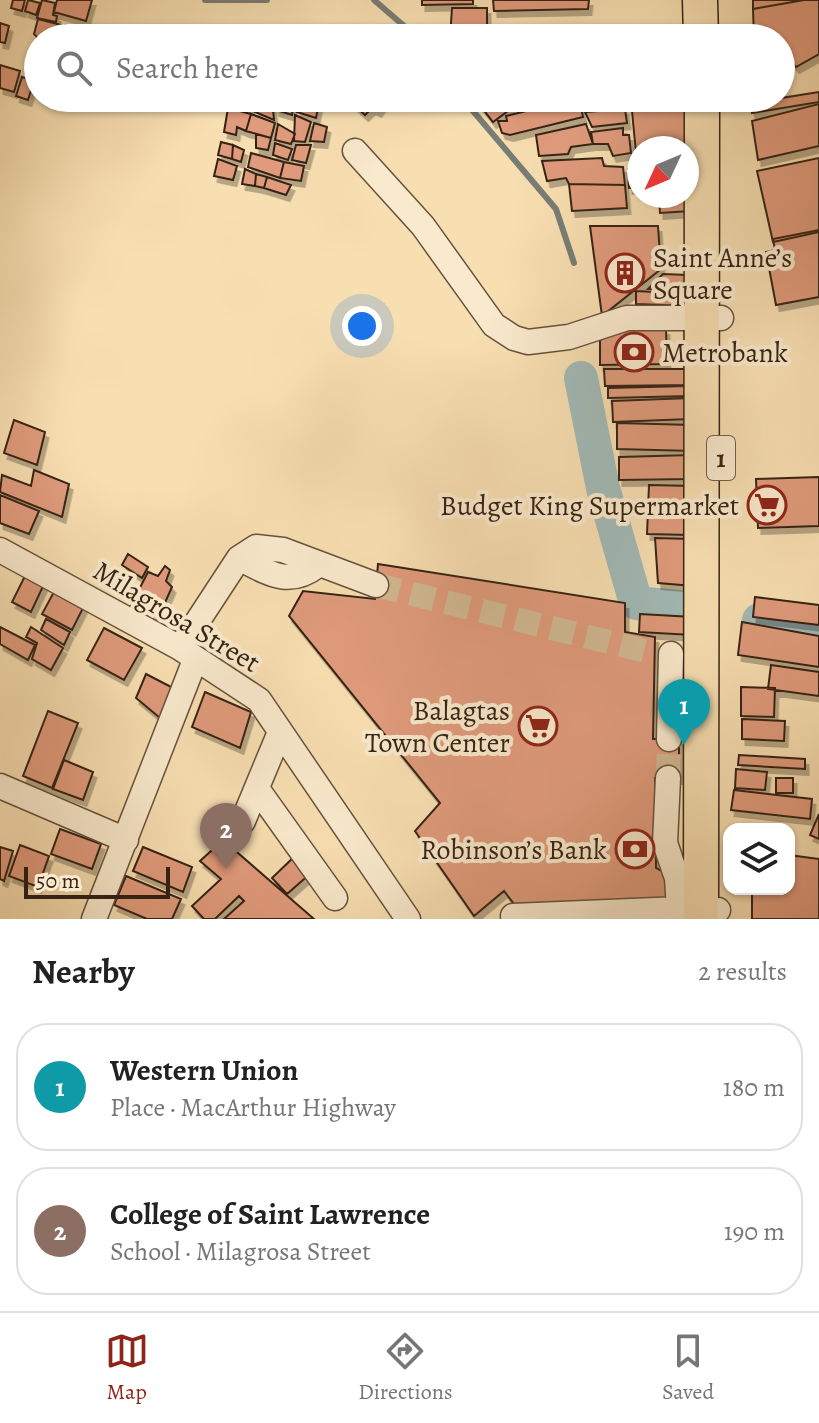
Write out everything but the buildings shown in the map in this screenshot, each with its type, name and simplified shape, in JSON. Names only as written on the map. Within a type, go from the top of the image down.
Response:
[{"type":"highway","points":[[700,0],[701,24]]},
{"type":"highway","points":[[724,0],[724,24]]},
{"type":"highway","name":"1","points":[[703,112],[712,319],[712,604],[687,651],[704,913]]},
{"type":"highway","name":"1","points":[[712,319],[724,112]]},
{"type":"street","points":[[355,151],[423,226],[494,325],[528,342],[579,335],[627,318],[712,319]]},
{"type":"street","name":"Milagrosa Street","points":[[0,550],[188,654],[259,700],[408,919]]},
{"type":"street","points":[[94,919],[126,840],[188,654],[239,558],[283,579],[305,575],[318,565],[376,585]]},
{"type":"street","points":[[669,739],[687,651]]},
{"type":"street","points":[[243,821],[280,732]]},
{"type":"street","points":[[668,778],[665,843],[677,878],[704,913]]},
{"type":"street","points":[[0,786],[126,840]]},
{"type":"street","points":[[258,790],[335,898]]},
{"type":"street","points":[[513,916],[704,913]]},
{"type":"waterway","points":[[205,0],[267,0]]},
{"type":"waterway","points":[[374,0],[402,24]]},
{"type":"waterway","points":[[474,112],[556,209],[574,263]]},
{"type":"waterway","points":[[581,378],[603,488],[636,603],[688,608]]},
{"type":"waterway","points":[[759,620],[819,630]]},
{"type":"tunnel","points":[[376,585],[654,653]]},
{"type":"tunnel","points":[[668,778],[669,739]]},
{"type":"place","name":"Saint Anne’s Square","points":[[625,273]]},
{"type":"place","name":"Metrobank","points":[[634,352]]},
{"type":"place","name":"Budget King Supermarket","points":[[767,505]]},
{"type":"place","name":"Balagtas Town Center","points":[[538,726]]},
{"type":"place","name":"Western Union","points":[[684,745]]},
{"type":"place","name":"Robinson’s Bank","points":[[635,849]]},
{"type":"place","name":"College of Saint Lawrence","points":[[226,869]]}]
